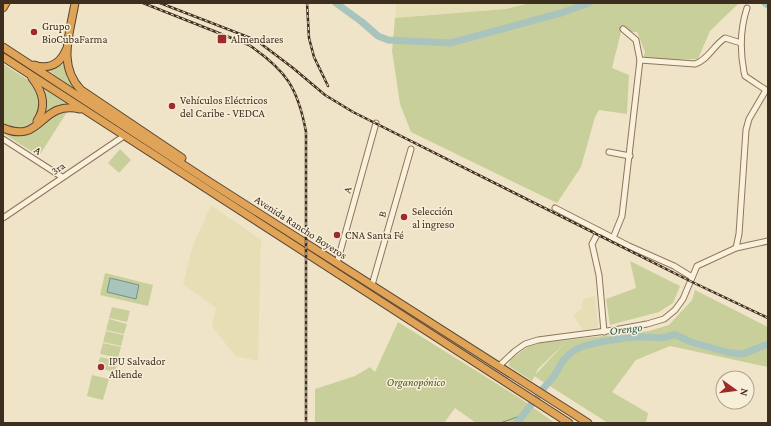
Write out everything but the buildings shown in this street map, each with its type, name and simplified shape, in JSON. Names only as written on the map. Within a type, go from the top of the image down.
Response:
[{"type":"highway","points":[[3,8],[6,3]]},
{"type":"highway","points":[[75,3],[68,42],[67,60],[69,74],[81,90],[165,145],[205,179]]},
{"type":"highway","points":[[19,58],[35,66],[50,66],[60,61],[68,42]]},
{"type":"highway","name":"Avenida Rancho Boyeros","points":[[3,47],[205,179],[588,423]]},
{"type":"highway","name":"Avenida Rancho Boyeros","points":[[3,57],[82,110],[569,423]]},
{"type":"highway","points":[[23,70],[35,82],[44,102],[38,119],[25,132]]},
{"type":"highway","points":[[3,128],[15,132],[25,132],[36,127],[54,110],[69,108],[82,110]]},
{"type":"street","points":[[736,248],[739,234],[746,130],[749,119],[766,90],[746,76],[742,64],[741,43],[743,20],[747,8]]},
{"type":"street","points":[[612,238],[622,216],[640,60],[636,40],[622,28]]},
{"type":"street","points":[[640,60],[695,64],[702,62],[716,44],[725,38],[741,43]]},
{"type":"street","name":"A","points":[[338,263],[376,123]]},
{"type":"street","name":"3ra","points":[[3,218],[124,136]]},
{"type":"street","name":"A","points":[[3,139],[62,177]]},
{"type":"street","name":"B","points":[[372,285],[411,149]]},
{"type":"street","points":[[609,152],[630,156]]},
{"type":"street","points":[[555,208],[612,238],[674,266],[692,277]]},
{"type":"street","points":[[599,231],[592,244],[599,275],[604,332]]},
{"type":"street","points":[[499,366],[503,360],[525,344],[538,340],[604,332],[647,324],[664,319],[675,310],[683,299],[698,266],[736,248],[768,241]]},
{"type":"shaded area","points":[[396,3],[530,3],[506,9],[395,18]]},
{"type":"shaded area","points":[[211,205],[261,240],[258,361],[235,356],[212,326],[216,308],[183,284],[192,248]]},
{"type":"shaded area","points":[[595,296],[598,327],[583,330],[573,315],[582,309],[583,299]]},
{"type":"green space","points":[[530,3],[742,3],[737,5],[710,31],[698,59],[643,61],[645,52],[637,32],[621,32],[612,68],[629,75],[627,114],[599,110],[595,117],[581,167],[557,203],[411,132],[400,104],[392,51],[395,18],[506,9]]},
{"type":"green space","points":[[63,60],[67,78],[80,94],[48,70],[54,68]]},
{"type":"green space","points":[[3,64],[33,83],[42,103],[35,118],[28,126],[24,128],[3,126]]},
{"type":"green space","points":[[42,87],[68,104],[56,107],[44,114]]},
{"type":"green space","points":[[69,109],[39,156],[4,134],[28,135],[39,129],[54,115]]},
{"type":"green space","points":[[120,149],[131,160],[119,173],[108,163]]},
{"type":"green space","points":[[630,261],[680,286],[673,303],[659,312],[610,325],[606,299],[636,288]]},
{"type":"green space","points":[[105,273],[153,285],[148,306],[100,295]]},
{"type":"green space","points":[[695,290],[768,327],[768,367],[670,346],[636,360],[612,392],[648,413],[646,423],[608,423],[534,376],[532,381],[509,366],[510,360],[529,346],[540,343],[649,331],[669,325],[692,300]],"holes":[[[564,344],[535,375],[538,369]]]},
{"type":"green space","points":[[112,307],[130,311],[127,322],[109,318]]},
{"type":"green space","points":[[109,319],[127,324],[124,334],[106,330]]},
{"type":"green space","name":"Organopónico","points":[[398,322],[521,399],[555,423],[476,423],[455,408],[444,423],[315,423],[315,389],[355,376],[370,367],[375,372]]},
{"type":"green space","points":[[106,331],[124,335],[121,346],[103,342]]},
{"type":"green space","points":[[103,343],[121,347],[118,358],[100,354]]},
{"type":"green space","points":[[100,357],[118,361],[115,372],[97,368]]},
{"type":"green space","points":[[92,375],[109,379],[103,400],[87,396]]},
{"type":"water","points":[[110,278],[139,285],[136,299],[107,292]]},
{"type":"waterway","points":[[336,3],[378,36],[388,40],[450,43],[561,13],[589,3]]},
{"type":"waterway","name":"Orengo","points":[[517,423],[554,377],[565,358],[581,347],[617,339],[641,337],[663,338],[674,334],[691,342],[730,353],[743,354],[768,344]]},
{"type":"waterway","points":[[500,423],[523,415]]},
{"type":"railway","points":[[143,3],[249,45],[262,54],[281,72],[288,81],[299,103],[306,132],[306,423]]},
{"type":"railway","points":[[160,3],[256,40],[325,95],[353,112],[690,281],[768,318]]},
{"type":"railway","points":[[307,3],[309,38],[314,57],[328,86]]},
{"type":"place","name":"Grupo BioCubaFarma","points":[[34,32]]},
{"type":"place","name":"Almendares","points":[[222,39]]},
{"type":"place","name":"Vehículos Eléctricos del Caribe - VEDCA","points":[[172,106]]},
{"type":"place","name":"Selección al ingreso","points":[[404,217]]},
{"type":"place","name":"CNA Santa Fé","points":[[337,235]]},
{"type":"place","name":"IPU Salvador Allende","points":[[101,367]]}]
